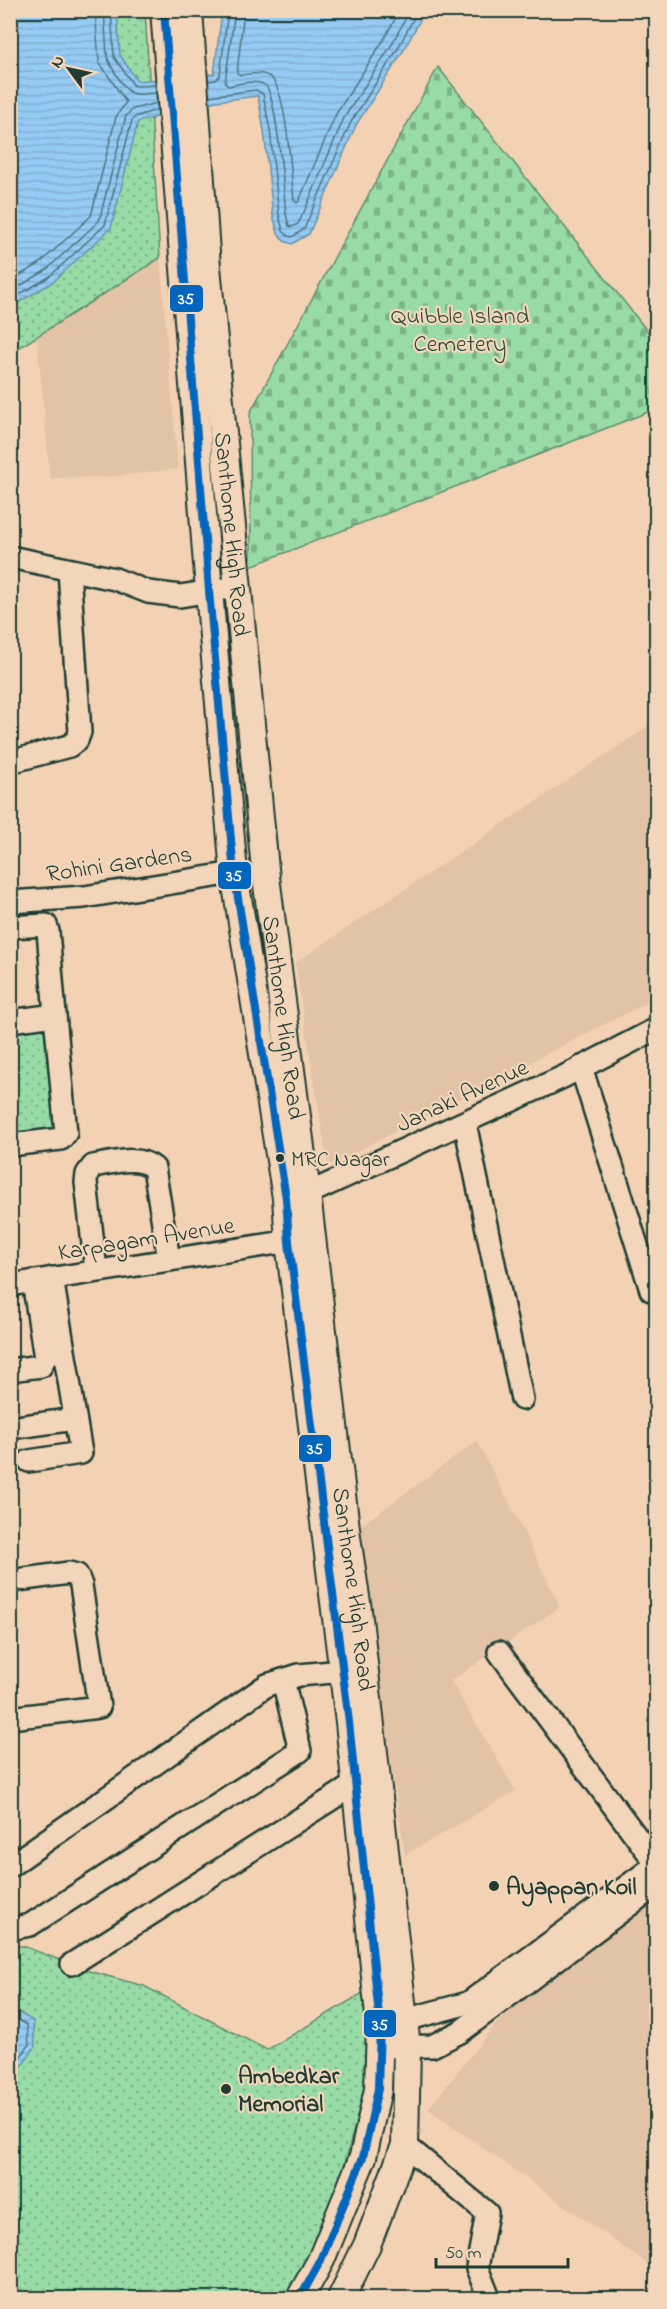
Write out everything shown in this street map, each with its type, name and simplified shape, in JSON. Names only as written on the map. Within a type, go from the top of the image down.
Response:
[{"type":"main road","name":"Santhome High Road","points":[[164,10],[236,587],[380,2036],[378,2089],[363,2157],[321,2260],[300,2298]]},
{"type":"main road","name":"Santhome High Road","points":[[189,10],[195,267],[209,591],[234,873],[297,1196]]},
{"type":"main road","name":"Santhome High Road","points":[[301,1240],[358,1610],[407,2047],[405,2145],[367,2245],[341,2298]]},
{"type":"street","points":[[11,558],[115,579],[148,592],[180,596],[236,587]]},
{"type":"street","points":[[10,762],[69,746],[77,740],[80,732],[69,570]]},
{"type":"street","name":"Rohini Gardens","points":[[10,903],[84,897],[234,873]]},
{"type":"street","points":[[10,927],[46,925],[48,931],[65,1135],[61,1139],[10,1145]]},
{"type":"street","points":[[10,1021],[55,1015]]},
{"type":"street","name":"Janaki Avenue","points":[[297,1196],[465,1123],[657,1029]]},
{"type":"street","points":[[581,1067],[651,1290]]},
{"type":"street","points":[[465,1123],[522,1399]]},
{"type":"street","points":[[95,1264],[86,1182],[87,1174],[93,1166],[137,1160],[146,1162],[154,1168],[168,1253]]},
{"type":"street","name":"Karpagam Avenue","points":[[10,1285],[42,1280],[95,1264],[168,1253],[301,1240]]},
{"type":"street","points":[[10,1370],[41,1366],[45,1358],[42,1280]]},
{"type":"street","points":[[29,1461],[81,1453],[68,1370],[42,1280]]},
{"type":"street","points":[[10,1378],[68,1370]]},
{"type":"street","points":[[10,1428],[75,1419]]},
{"type":"street","points":[[10,1581],[69,1573],[77,1575],[81,1585],[99,1707],[10,1718]]},
{"type":"street","points":[[380,2036],[405,2021],[468,2003],[657,1864],[499,1652]]},
{"type":"street","points":[[10,1866],[267,1685],[299,1675],[343,1671]]},
{"type":"street","points":[[10,1929],[30,1925],[300,1751],[282,1680]]},
{"type":"street","points":[[72,1964],[355,1784]]},
{"type":"street","points":[[380,2036],[407,2047],[432,2046],[460,2032],[657,1885]]},
{"type":"street","points":[[405,2145],[488,2213],[477,2268],[489,2298]]},
{"type":"shaded area","points":[[160,258],[178,469],[106,477],[50,478],[37,336]]},
{"type":"shaded area","points":[[656,721],[656,998],[328,1166],[295,963]]},
{"type":"shaded area","points":[[477,1441],[560,1607],[451,1681],[516,1791],[405,1855],[356,1529]]},
{"type":"shaded area","points":[[656,1898],[656,2270],[428,2109],[511,2005]]},
{"type":"green space","points":[[11,11],[145,11],[160,258],[11,353]]},
{"type":"green space","name":"Quibble Island Cemetery","points":[[438,67],[656,342],[656,409],[251,566],[250,413]]},
{"type":"green space","points":[[52,1019],[58,1136],[11,1142],[10,1023]]},
{"type":"green space","points":[[10,1946],[23,1946],[89,1971],[144,1986],[267,2050],[366,1991],[367,2078],[344,2167],[316,2248],[289,2298],[11,2298]]},
{"type":"water","points":[[11,11],[117,11],[120,55],[137,81],[214,74],[222,11],[425,11],[402,53],[356,125],[309,234],[292,244],[284,241],[278,233],[273,216],[258,96],[216,101],[138,122],[111,228],[53,282],[11,307]]},
{"type":"water","points":[[11,2008],[33,2021],[35,2047],[11,2082]]},
{"type":"transit line","name":"35","points":[[164,10],[209,591],[234,873],[286,1198],[289,1242],[349,1722],[380,2026],[378,2089],[363,2157],[321,2260],[300,2298]]},
{"type":"place","name":"MRC Nagar","points":[[280,1158]]},
{"type":"place","name":"Ayappan Koil","points":[[494,1886]]},
{"type":"place","name":"Ambedkar Memorial","points":[[226,2089]]}]
